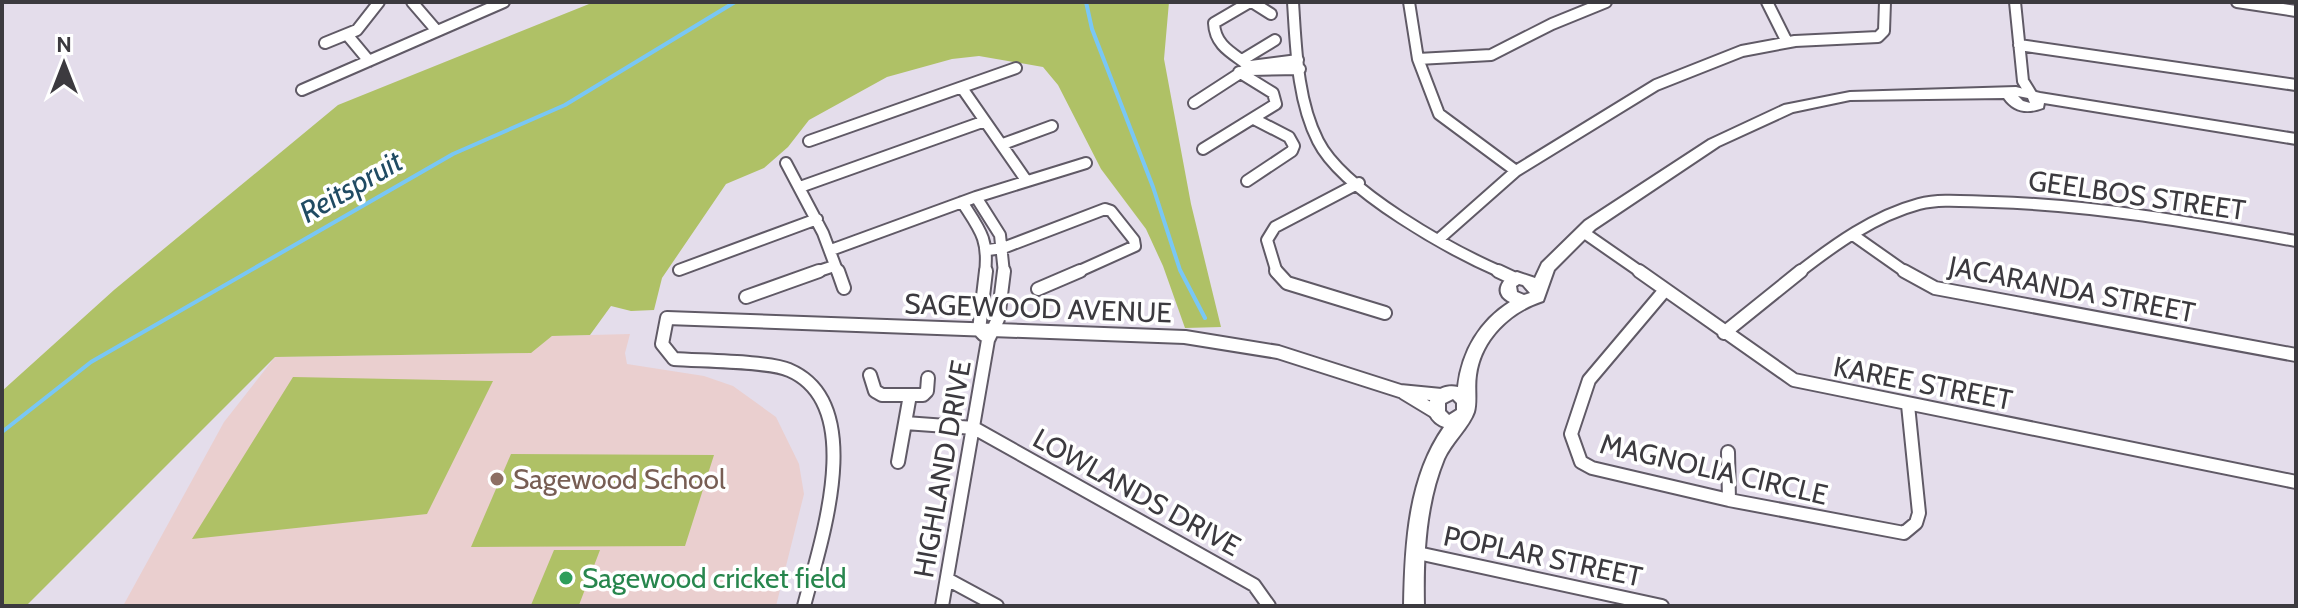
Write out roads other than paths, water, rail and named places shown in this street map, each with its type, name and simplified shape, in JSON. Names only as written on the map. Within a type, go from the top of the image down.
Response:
[{"type":"street","points":[[325,43],[349,37],[358,31],[379,2]]},
{"type":"street","points":[[412,2],[437,31]]},
{"type":"street","points":[[1203,149],[1276,104],[1277,96],[1219,44],[1214,26],[1251,2],[1271,14]]},
{"type":"street","points":[[1293,2],[1299,65],[1319,143],[1333,162],[1404,218],[1512,284],[1523,301]]},
{"type":"street","points":[[1409,2],[1418,59],[1439,114],[1516,171]]},
{"type":"street","points":[[1418,59],[1491,55],[1552,24],[1606,2]]},
{"type":"street","points":[[1767,2],[1787,42]]},
{"type":"street","points":[[1439,239],[1516,171],[1656,85],[1727,56],[1787,42],[1878,37],[1884,31],[1885,2]]},
{"type":"street","points":[[2014,2],[2024,95]]},
{"type":"street","points":[[2237,2],[2296,11]]},
{"type":"street","points":[[302,90],[498,3]]},
{"type":"street","points":[[349,37],[369,61]]},
{"type":"street","points":[[1194,103],[1246,68],[1275,40]]},
{"type":"street","points":[[2019,45],[2296,85]]},
{"type":"street","points":[[1246,68],[1299,65]]},
{"type":"street","points":[[809,141],[1016,68]]},
{"type":"street","points":[[962,88],[1026,180]]},
{"type":"street","points":[[1503,313],[1512,284],[1548,267],[1583,232],[1714,143],[1789,108],[1843,97],[2024,95],[2296,139]]},
{"type":"street","points":[[1247,181],[1294,146],[1289,137],[1254,119]]},
{"type":"street","points":[[800,187],[985,121]]},
{"type":"street","points":[[1003,144],[1052,126]]},
{"type":"street","points":[[786,163],[817,219],[844,288]]},
{"type":"street","points":[[831,250],[976,197],[1086,163]]},
{"type":"street","points":[[1359,183],[1275,227],[1267,240],[1276,272],[1287,283],[1385,313]]},
{"type":"street","points":[[976,197],[997,228],[1005,269],[987,334]]},
{"type":"street","points":[[962,202],[985,237],[988,250],[987,334]]},
{"type":"street","name":"GEELBOS STREET","points":[[1724,333],[1853,235],[1917,204],[2031,202],[2105,209],[2296,241]]},
{"type":"street","points":[[988,250],[1003,248],[1105,209],[1111,211],[1134,240],[1135,246],[1130,250],[1038,289]]},
{"type":"street","points":[[679,270],[817,219]]},
{"type":"street","name":"KAREE STREET","points":[[1583,232],[1794,380],[2296,482]]},
{"type":"street","name":"JACARANDA STREET","points":[[1853,235],[1921,283],[1935,288],[2296,355]]},
{"type":"street","points":[[746,297],[834,266]]},
{"type":"street","points":[[1441,445],[1441,404],[1466,373],[1478,343],[1503,313],[1523,301],[1533,300],[1548,267]]},
{"type":"street","points":[[1512,284],[1528,280],[1538,290]]},
{"type":"street","name":"MAGNOLIA CIRCLE","points":[[1665,290],[1589,380],[1571,434],[1573,447],[1581,462],[1592,468],[1892,533],[1911,530],[1919,513],[1908,405]]},
{"type":"street","name":"SAGEWOOD AVENUE","points":[[804,606],[830,495],[831,438],[826,406],[802,375],[786,368],[674,359],[662,344],[667,318],[987,334],[1164,336],[1217,341],[1278,352],[1441,404]]},
{"type":"street","name":"HIGHLAND DRIVE","points":[[942,606],[974,428],[987,334]]},
{"type":"street","points":[[1414,606],[1413,552],[1420,513],[1441,445],[1463,412],[1466,373]]},
{"type":"street","points":[[870,375],[877,394],[925,394],[928,378]]},
{"type":"street","name":"SAGEWOOD AVENUE","points":[[1400,391],[1441,404]]},
{"type":"street","points":[[898,462],[910,395]]},
{"type":"street","points":[[1441,404],[1456,395],[1463,412]]},
{"type":"street","points":[[1441,404],[1463,412]]},
{"type":"street","points":[[905,423],[974,428]]},
{"type":"street","name":"LOWLANDS DRIVE","points":[[974,428],[1254,585],[1269,606]]},
{"type":"street","points":[[1728,452],[1729,500]]},
{"type":"street","name":"POPLAR STREET","points":[[1413,552],[1633,603],[1662,606]]},
{"type":"street","points":[[947,579],[997,606]]},
{"type":"waterway","name":"Reitspruit","points":[[2,432],[91,362],[453,154],[565,105],[735,2]]},
{"type":"waterway","points":[[1086,2],[1092,29],[1153,187],[1180,270],[1205,318]]},
{"type":"place","name":"Sagewood School","points":[[497,479]]},
{"type":"place","name":"Sagewood cricket field","points":[[566,578]]}]
